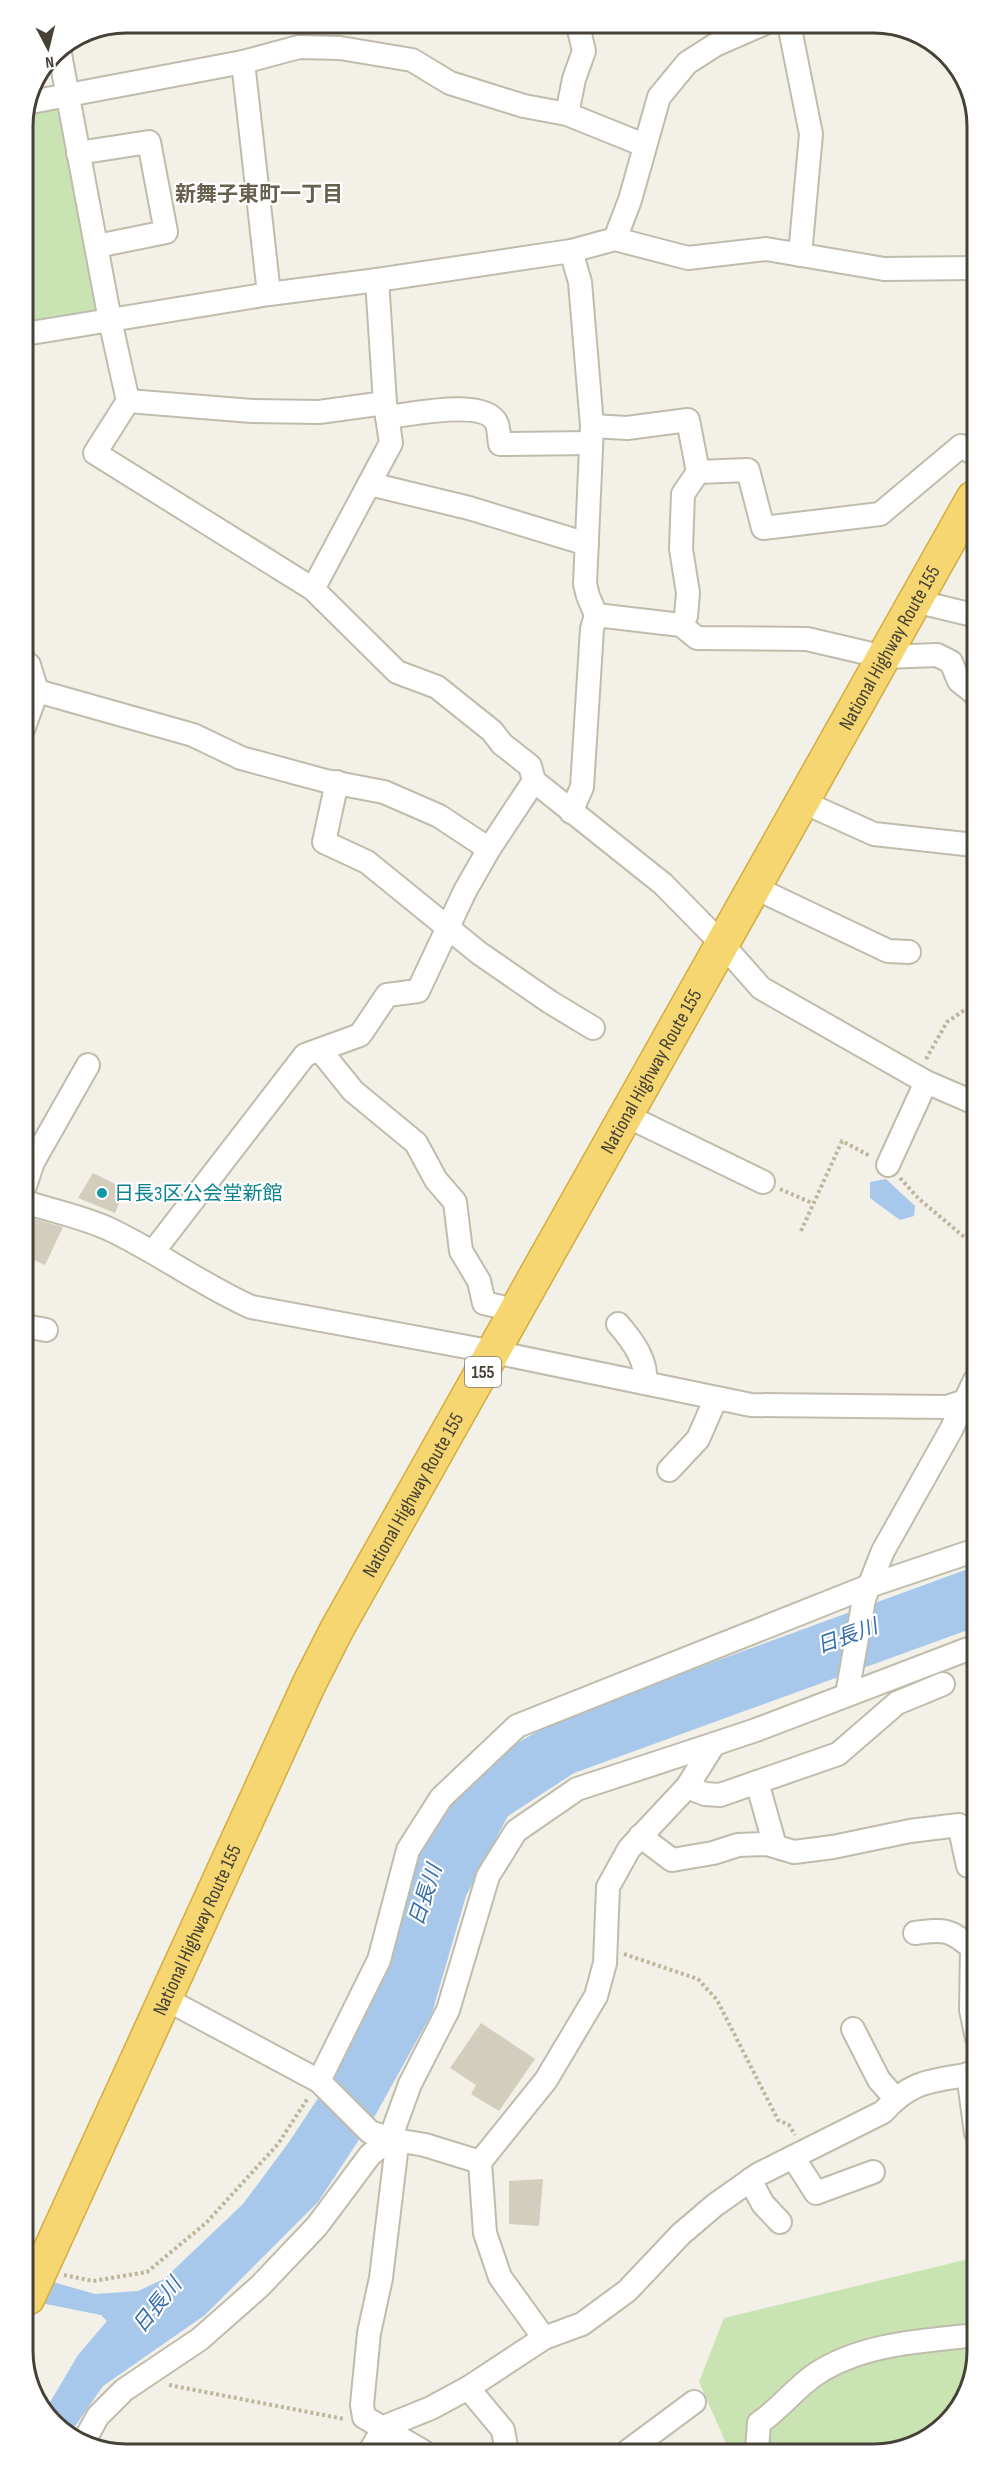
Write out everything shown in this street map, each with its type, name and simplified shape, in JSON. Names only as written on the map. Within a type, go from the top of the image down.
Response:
[{"type":"highway","name":"National Highway Route 155","points":[[35,2282],[309,1684],[337,1629],[967,509]]},
{"type":"street","points":[[567,114],[574,79],[584,51],[580,33]]},
{"type":"street","points":[[615,239],[630,200],[659,98],[687,63],[715,45],[742,33]]},
{"type":"street","points":[[791,33],[811,134],[800,255]]},
{"type":"street","points":[[36,101],[243,62],[339,38],[412,60],[450,83],[524,105],[567,114],[644,145]]},
{"type":"street","points":[[243,62],[269,294]]},
{"type":"street","points":[[65,78],[110,320],[128,401],[95,453],[313,589],[397,672],[437,687],[492,731],[501,744],[531,766],[534,781],[663,884],[723,945],[761,988],[921,1079],[967,1099]]},
{"type":"street","points":[[78,153],[149,142],[166,232],[97,246]]},
{"type":"street","points":[[33,333],[269,294],[571,251],[615,239],[688,258],[766,249],[884,269],[967,268]]},
{"type":"street","points":[[570,812],[582,787],[592,629],[596,615],[585,584],[591,434],[580,282],[571,251]]},
{"type":"street","points":[[313,589],[391,443],[386,410],[377,280]]},
{"type":"street","points":[[128,401],[252,411],[476,410],[497,423],[500,444],[688,420],[698,472],[683,494],[681,549],[688,592],[686,616],[681,625]]},
{"type":"street","points":[[698,472],[748,470],[763,528],[880,514],[961,446],[967,450]]},
{"type":"street","points":[[370,484],[469,508],[587,544]]},
{"type":"street","points":[[915,601],[967,614]]},
{"type":"street","points":[[596,615],[681,625],[697,638],[807,639],[884,657],[937,655],[951,662],[959,681],[967,687]]},
{"type":"street","points":[[33,678],[37,691],[33,702]]},
{"type":"street","points":[[37,691],[193,735],[242,758],[384,792],[439,816],[489,849]]},
{"type":"street","points":[[153,1252],[305,1055],[360,1035],[387,995],[418,991],[447,927],[489,849],[534,781]]},
{"type":"street","points":[[337,782],[324,842],[367,862],[488,959],[593,1028]]},
{"type":"street","points":[[803,802],[874,834],[967,844]]},
{"type":"street","points":[[756,886],[766,893],[888,951],[909,952]]},
{"type":"street","points":[[320,1050],[353,1091],[416,1143],[435,1180],[455,1202],[461,1251],[479,1281],[484,1304],[501,1307],[515,1315]]},
{"type":"street","points":[[33,1162],[88,1065]]},
{"type":"street","points":[[888,1165],[921,1079]]},
{"type":"street","points":[[627,1116],[763,1182]]},
{"type":"street","points":[[33,1205],[107,1228],[153,1252],[224,1295],[251,1307],[494,1352],[751,1405],[947,1407],[967,1400]]},
{"type":"street","points":[[618,1324],[639,1353],[646,1376],[645,1383]]},
{"type":"street","points":[[669,1470],[698,1438],[716,1398]]},
{"type":"street","points":[[847,1691],[866,1593],[884,1551],[967,1404]]},
{"type":"street","points":[[319,2081],[379,1960],[408,1850],[441,1798],[517,1726],[967,1554]]},
{"type":"street","points":[[87,2435],[98,2416],[124,2391],[200,2339],[260,2286],[317,2226],[370,2155],[448,2010],[488,1876],[516,1831],[578,1789],[756,1730],[847,1691],[967,1649]]},
{"type":"street","points":[[687,1787],[705,1794],[720,1795],[838,1754],[897,1703],[942,1684]]},
{"type":"street","points":[[544,2338],[500,2277],[484,2233],[480,2162],[546,2080],[596,1996],[605,1956],[608,1887],[629,1848],[687,1787],[714,1744]]},
{"type":"street","points":[[757,1782],[775,1846]]},
{"type":"street","points":[[640,1836],[672,1860],[713,1853],[738,1845],[766,1844],[794,1852],[833,1847],[910,1831],[959,1825],[967,1858]]},
{"type":"street","points":[[915,1933],[933,1930],[954,1932],[967,1944]]},
{"type":"street","points":[[164,1998],[319,2081],[396,2153],[381,2277],[369,2333],[362,2405],[364,2417],[411,2444]]},
{"type":"street","points":[[853,2029],[879,2080],[895,2098]]},
{"type":"street","points":[[374,2444],[384,2427],[430,2408],[468,2388],[544,2338],[582,2324],[627,2291],[681,2234],[715,2205],[750,2180],[883,2112],[895,2098],[916,2084],[967,2075]]},
{"type":"street","points":[[380,2136],[424,2145],[480,2162]]},
{"type":"street","points":[[798,2155],[816,2193],[873,2172]]},
{"type":"street","points":[[750,2180],[763,2204],[780,2222]]},
{"type":"street","points":[[757,2444],[759,2422],[771,2415],[815,2374],[853,2356],[901,2343],[967,2336]]},
{"type":"street","points":[[468,2388],[503,2430],[506,2444]]},
{"type":"street","points":[[637,2444],[694,2402]]},
{"type":"path","points":[[921,1079],[947,1022],[966,1009]]},
{"type":"path","points":[[801,1231],[842,1141],[888,1165],[919,1199],[967,1239]]},
{"type":"path","points":[[763,1182],[812,1203]]},
{"type":"path","points":[[605,1956],[621,1953],[698,1978],[717,2000],[778,2120],[789,2125],[798,2155]]},
{"type":"path","points":[[35,2282],[93,2281],[147,2272],[206,2223],[278,2144],[319,2081]]},
{"type":"path","points":[[163,2386],[173,2384],[350,2420],[364,2417]]},
{"type":"green space","points":[[70,96],[110,320],[33,327],[33,120],[36,101]]},
{"type":"green space","points":[[967,2259],[967,2351],[962,2381],[940,2417],[915,2434],[892,2442],[726,2444],[699,2382],[724,2318]]},
{"type":"water","points":[[886,1179],[915,1206],[914,1216],[900,1220],[870,1198],[870,1182]]},
{"type":"water","name":"日長川","points":[[967,1569],[967,1630],[574,1773],[508,1816],[466,1896],[432,2013],[376,2114],[318,2202],[205,2315],[103,2386],[74,2428],[70,2425],[60,2417],[50,2403],[78,2355],[107,2321],[101,2315],[41,2303],[53,2282],[95,2294],[138,2291],[164,2279],[243,2204],[289,2142],[336,2071],[408,1881],[435,1826],[489,1759],[563,1717]]},
{"type":"building","name":"日長3区公会堂新館","points":[[93,1173],[125,1189],[115,1213],[78,1198]]},
{"type":"building","points":[[33,1219],[63,1227],[45,1265],[33,1260]]},
{"type":"building","points":[[481,2023],[535,2059],[499,2111],[471,2094],[476,2085],[450,2068]]},
{"type":"building","points":[[543,2179],[539,2226],[509,2224],[509,2181]]},
{"type":"place","name":"日長3区公会堂新館","points":[[102,1193]]},
{"type":"district","name":"新舞子東町一丁目","points":[[259,194]]}]
